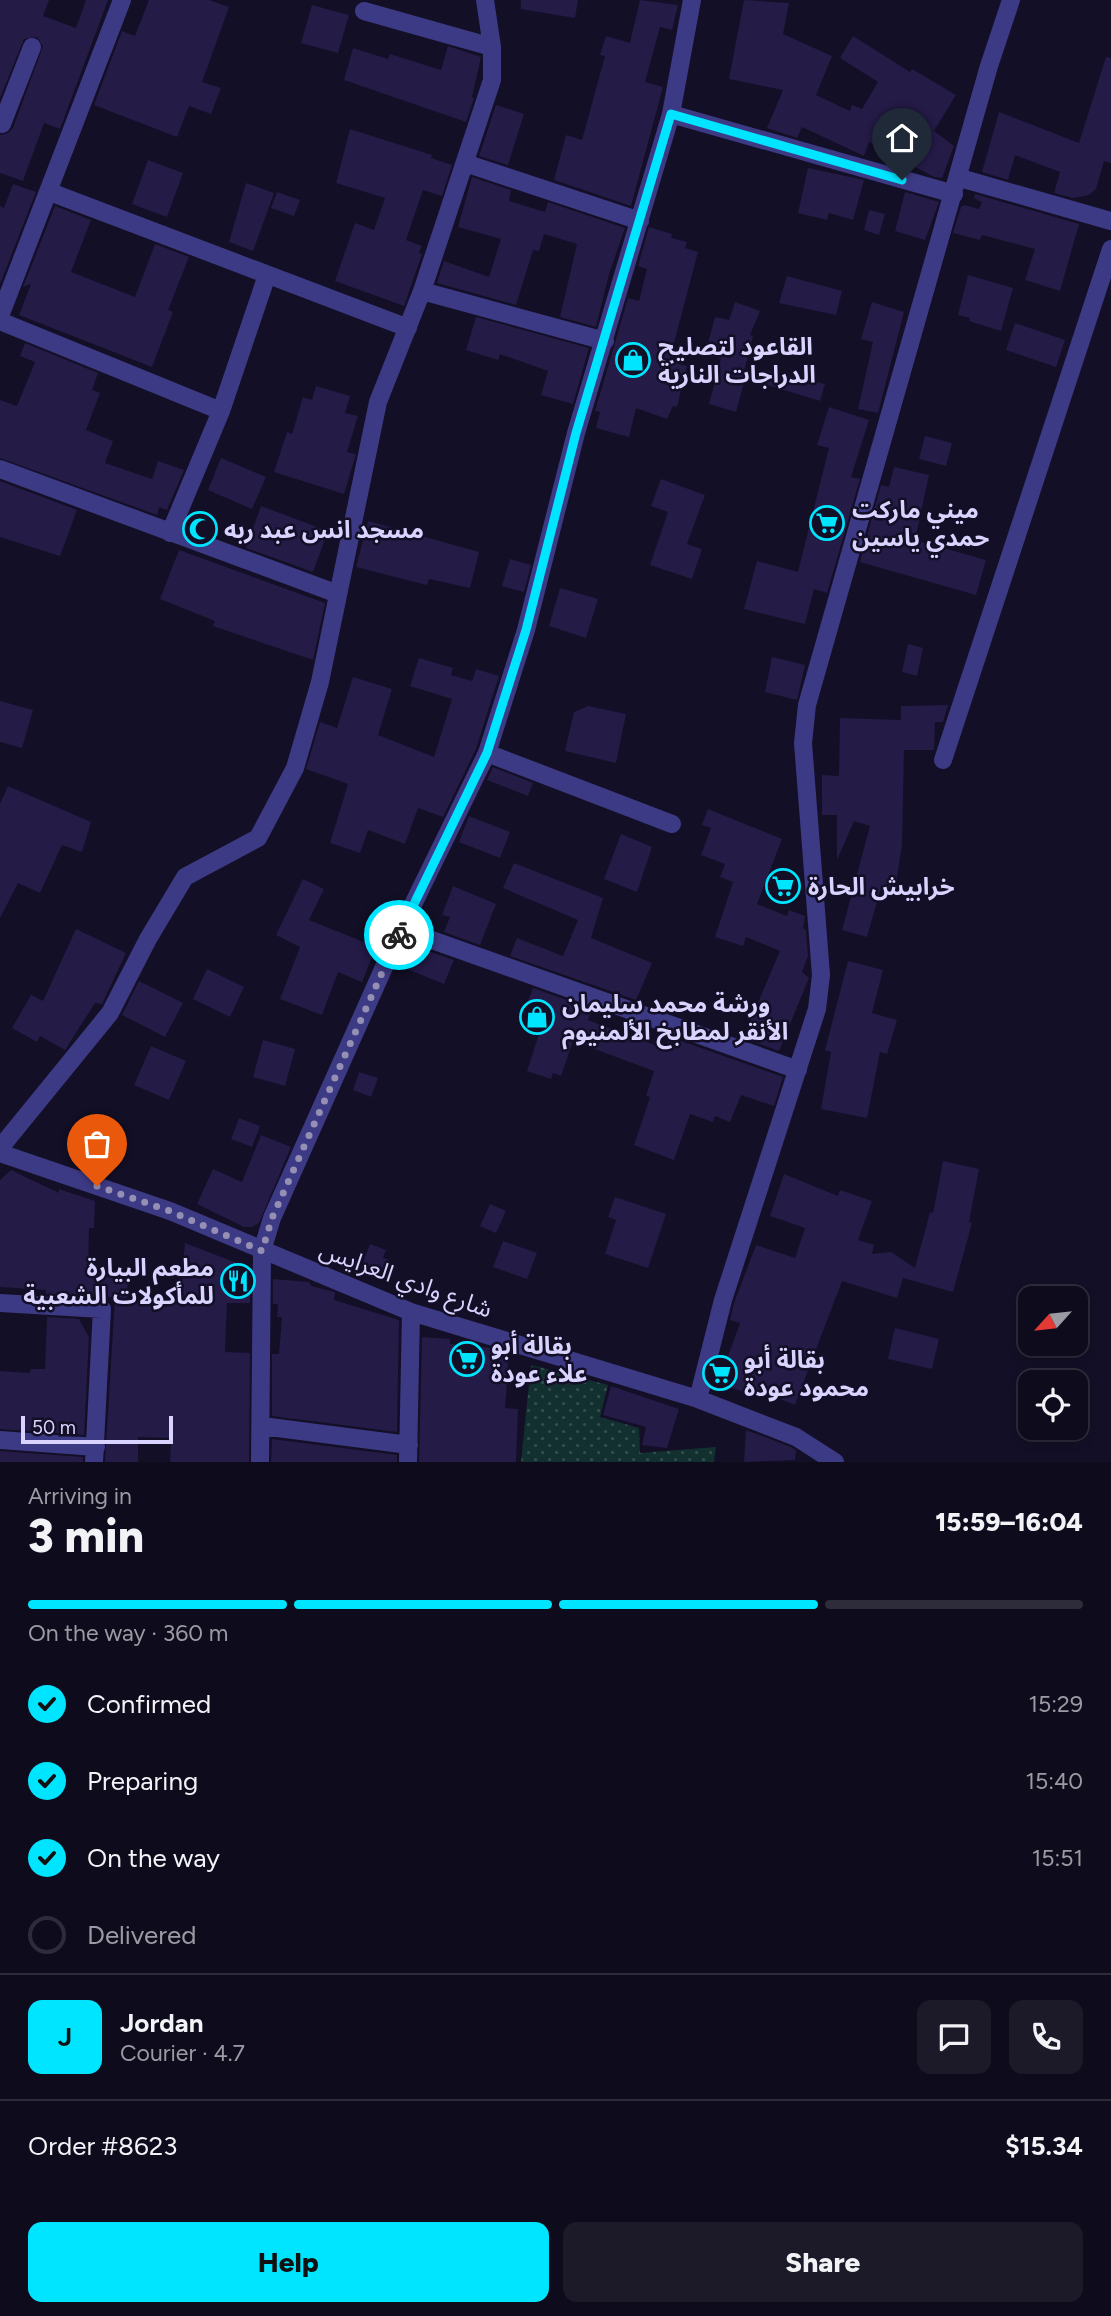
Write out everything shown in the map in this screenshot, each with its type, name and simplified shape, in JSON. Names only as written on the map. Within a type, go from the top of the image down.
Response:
[{"type":"street","points":[[0,316],[122,0]]},
{"type":"street","points":[[0,1150],[110,1013],[185,877],[258,838],[295,768],[320,682],[377,401],[422,291],[492,80],[492,47],[485,0]]},
{"type":"street","points":[[260,1462],[262,1251],[272,1218],[401,929],[487,753],[526,630],[576,433],[671,114],[692,0]]},
{"type":"street","points":[[698,1399],[723,1300],[817,1009],[821,975],[803,743],[807,705],[989,66],[1011,0]]},
{"type":"street","points":[[364,11],[492,47]]},
{"type":"street","points":[[0,123],[32,47]]},
{"type":"street","points":[[671,114],[957,186],[1111,221]]},
{"type":"street","points":[[465,163],[640,221]]},
{"type":"street","points":[[50,192],[408,328]]},
{"type":"street","points":[[943,760],[1111,249]]},
{"type":"street","points":[[170,533],[221,411],[267,275]]},
{"type":"street","points":[[422,291],[605,341]]},
{"type":"street","points":[[0,321],[221,411]]},
{"type":"street","points":[[0,469],[338,594]]},
{"type":"street","points":[[487,753],[672,824]]},
{"type":"street","points":[[401,929],[798,1070]]},
{"type":"street","name":"شارع وادي العرايس","points":[[0,1150],[170,1211],[411,1312],[698,1399],[796,1437],[828,1461]]},
{"type":"street","points":[[0,1303],[103,1309],[95,1454],[0,1440]]},
{"type":"street","points":[[262,1426],[408,1453],[411,1312]]},
{"type":"green space","points":[[531,1365],[608,1385],[600,1417],[639,1428],[640,1453],[716,1447],[714,1462],[521,1462]]},
{"type":"building","points":[[0,0],[49,0],[43,16],[76,28],[86,0],[108,0],[60,129],[44,123],[23,181],[0,173],[0,135],[13,128],[43,46],[37,37],[24,39],[0,98]]},
{"type":"building","points":[[149,0],[209,0],[229,7],[202,82],[221,88],[211,114],[189,106],[177,137],[94,105],[122,31],[135,36]]},
{"type":"building","points":[[521,0],[578,0],[575,18],[521,9]]},
{"type":"building","points":[[640,0],[678,5],[672,30],[660,27],[645,82],[663,87],[631,206],[554,180],[566,135],[582,140],[605,56],[600,55],[606,36],[630,43]]},
{"type":"building","points":[[744,0],[789,3],[783,34],[832,56],[816,95],[850,111],[852,105],[862,109],[878,82],[840,58],[853,36],[910,72],[912,69],[956,95],[934,131],[954,146],[942,178],[934,177],[869,142],[864,156],[802,127],[797,138],[767,128],[783,90],[729,79]]},
{"type":"building","points":[[312,5],[349,15],[338,53],[301,43]]},
{"type":"building","points":[[448,46],[481,57],[472,97],[474,98],[466,122],[344,80],[353,48],[388,59],[390,54],[441,70]]},
{"type":"building","points":[[1106,57],[1111,58],[1111,163],[1104,161],[1096,189],[1089,195],[1073,198],[1054,193],[1060,172],[1015,155],[1008,180],[982,172],[999,112],[1079,143]]},
{"type":"building","points":[[496,105],[524,114],[508,165],[479,156]]},
{"type":"building","points":[[350,129],[432,155],[431,158],[452,165],[442,196],[423,190],[406,240],[422,246],[419,253],[422,254],[404,306],[335,281],[355,223],[374,230],[385,198],[336,183]]},
{"type":"building","points":[[148,160],[183,173],[167,217],[132,204]]},
{"type":"building","points":[[808,168],[864,180],[853,220],[829,213],[827,220],[798,213]]},
{"type":"building","points":[[472,177],[511,190],[509,201],[545,212],[548,202],[625,228],[609,274],[596,327],[560,317],[577,244],[544,234],[539,251],[533,250],[516,305],[437,283],[444,261],[489,277],[501,239],[458,227]]},
{"type":"building","points":[[246,183],[274,193],[253,251],[229,242]]},
{"type":"building","points":[[13,184],[36,192],[0,284],[0,206],[4,208]]},
{"type":"building","points":[[277,192],[300,200],[294,216],[271,208]]},
{"type":"building","points":[[905,192],[939,202],[925,240],[895,231]]},
{"type":"building","points":[[975,194],[1079,224],[1060,291],[1025,280],[1035,249],[982,235],[980,240],[953,233],[961,207],[964,205],[979,209],[982,202],[974,198]]},
{"type":"building","points":[[55,206],[91,220],[71,272],[135,297],[155,244],[189,257],[168,310],[173,312],[152,367],[19,315],[31,284],[23,287]]},
{"type":"building","points":[[869,210],[885,214],[879,235],[864,230]]},
{"type":"building","points":[[649,227],[672,234],[671,238],[687,242],[685,248],[698,252],[669,362],[687,366],[677,407],[673,406],[667,419],[636,408],[629,437],[596,428],[600,412],[595,411],[628,298],[639,301],[647,269],[638,266]]},
{"type":"building","points":[[968,275],[1013,288],[1001,331],[958,315]]},
{"type":"building","points":[[787,276],[842,291],[836,315],[779,303]]},
{"type":"building","points":[[735,302],[760,311],[750,335],[753,336],[744,371],[747,372],[736,412],[709,404],[721,359],[705,354],[715,317],[729,320]]},
{"type":"building","points":[[872,302],[904,312],[878,413],[858,409],[873,342],[861,339]]},
{"type":"building","points":[[476,317],[589,348],[573,404],[541,395],[548,371],[500,354],[498,360],[466,350]]},
{"type":"building","points":[[1015,323],[1065,340],[1056,367],[1006,350]]},
{"type":"building","points":[[25,343],[98,373],[92,390],[100,393],[86,430],[113,441],[105,463],[152,479],[158,461],[184,470],[167,510],[159,507],[157,515],[0,458],[0,400],[17,406],[35,362],[20,356]]},
{"type":"building","points":[[764,370],[825,384],[820,401],[761,383]]},
{"type":"building","points":[[316,386],[350,396],[345,413],[358,416],[347,452],[356,454],[344,494],[274,472],[287,432],[292,434],[303,397],[312,400]]},
{"type":"building","points":[[829,407],[869,420],[851,477],[860,479],[827,593],[814,589],[805,624],[744,609],[757,561],[798,572],[829,448],[817,445]]},
{"type":"building","points":[[925,436],[952,443],[946,466],[919,459]]},
{"type":"building","points":[[221,458],[266,477],[252,509],[208,490]]},
{"type":"building","points":[[894,467],[929,475],[915,540],[986,560],[976,595],[860,562],[881,485],[889,487]]},
{"type":"building","points":[[661,479],[705,495],[687,544],[702,549],[692,579],[650,565],[668,512],[651,506]]},
{"type":"building","points":[[0,481],[77,510],[60,556],[0,537]]},
{"type":"building","points":[[261,506],[328,531],[313,572],[246,548]]},
{"type":"building","points":[[368,521],[479,552],[470,588],[429,579],[427,585],[356,567]]},
{"type":"building","points":[[179,550],[325,603],[313,660],[213,626],[215,621],[160,599]]},
{"type":"building","points":[[510,559],[531,565],[524,592],[502,586]]},
{"type":"building","points":[[560,588],[598,599],[586,638],[549,626]]},
{"type":"building","points":[[908,644],[923,648],[917,676],[902,672]]},
{"type":"building","points":[[772,657],[805,665],[797,700],[765,692]]},
{"type":"building","points":[[419,658],[453,668],[451,675],[472,681],[476,669],[499,676],[476,749],[443,817],[418,808],[405,844],[368,830],[360,853],[330,843],[348,784],[306,769],[320,722],[337,728],[353,677],[392,689],[378,735],[434,757],[452,699],[410,686]]},
{"type":"building","points":[[0,701],[33,710],[22,748],[0,742]]},
{"type":"building","points":[[948,705],[943,722],[935,722],[934,750],[904,750],[902,845],[895,890],[881,888],[867,937],[842,930],[870,826],[854,821],[837,860],[837,815],[822,815],[822,775],[839,776],[840,718],[901,720],[901,706]]},
{"type":"building","points":[[588,706],[626,714],[616,763],[565,751],[574,712]]},
{"type":"building","points":[[493,767],[533,783],[528,796],[487,780]]},
{"type":"building","points":[[8,786],[91,822],[82,852],[62,845],[40,893],[18,883],[0,918],[0,804]]},
{"type":"building","points":[[708,809],[782,839],[757,904],[787,916],[789,910],[805,916],[803,928],[806,930],[808,956],[802,972],[809,978],[779,1051],[743,1038],[780,951],[746,937],[743,946],[715,937],[733,882],[720,877],[725,864],[701,855],[711,828],[702,825]]},
{"type":"building","points":[[469,816],[510,832],[500,858],[459,842]]},
{"type":"building","points":[[621,834],[652,847],[637,892],[604,879]]},
{"type":"building","points":[[514,863],[603,898],[591,938],[652,963],[636,1000],[510,956],[517,938],[563,956],[578,920],[503,888]]},
{"type":"building","points":[[303,879],[324,889],[309,920],[376,947],[362,982],[338,972],[322,1015],[280,999],[300,947],[276,935]]},
{"type":"building","points":[[453,886],[496,904],[480,945],[444,932],[450,917],[442,915]]},
{"type":"building","points":[[76,929],[126,953],[102,1004],[95,1003],[65,1050],[40,1036],[37,1042],[12,1028],[31,995],[43,1001]]},
{"type":"building","points":[[416,947],[454,960],[444,984],[407,969]]},
{"type":"building","points":[[848,961],[883,970],[872,1013],[897,1020],[887,1054],[880,1052],[867,1118],[821,1109],[831,1052],[825,1050]]},
{"type":"building","points":[[207,969],[244,987],[230,1017],[193,999]]},
{"type":"building","points":[[139,981],[183,1003],[165,1037],[122,1015]]},
{"type":"building","points":[[533,988],[592,1009],[588,1020],[665,1049],[670,1037],[783,1077],[774,1106],[741,1095],[730,1122],[715,1116],[713,1122],[690,1114],[674,1160],[634,1145],[650,1097],[646,1096],[654,1071],[573,1041],[561,1076],[553,1073],[551,1079],[527,1071],[542,1025],[522,1016]]},
{"type":"building","points":[[263,1040],[295,1049],[285,1086],[253,1077]]},
{"type":"building","points":[[151,1046],[186,1061],[169,1100],[134,1085]]},
{"type":"building","points":[[359,1072],[378,1078],[371,1097],[353,1090]]},
{"type":"building","points":[[239,1118],[260,1126],[252,1147],[231,1139]]},
{"type":"building","points":[[261,1135],[291,1147],[259,1223],[244,1227],[197,1204],[213,1169],[242,1182]]},
{"type":"building","points":[[101,1143],[123,1152],[117,1167],[95,1159]]},
{"type":"building","points":[[943,1161],[979,1169],[969,1222],[972,1223],[953,1292],[903,1278],[897,1298],[842,1281],[795,1405],[762,1392],[760,1398],[718,1383],[740,1323],[730,1320],[734,1303],[756,1245],[795,1258],[805,1228],[770,1216],[784,1174],[838,1196],[840,1190],[872,1201],[858,1240],[874,1245],[872,1254],[891,1252],[915,1268],[930,1212],[933,1213]]},
{"type":"building","points":[[11,1170],[59,1193],[59,1189],[95,1201],[94,1228],[89,1228],[88,1275],[128,1279],[127,1298],[46,1294],[46,1290],[0,1287],[0,1180]]},
{"type":"building","points":[[615,1197],[666,1214],[648,1268],[605,1254],[616,1220],[608,1217]]},
{"type":"building","points":[[490,1204],[506,1211],[496,1233],[480,1226]]},
{"type":"building","points":[[503,1241],[537,1253],[527,1279],[493,1267]]},
{"type":"building","points":[[185,1243],[250,1268],[250,1303],[227,1303],[225,1352],[250,1353],[249,1462],[170,1462],[171,1438],[138,1437],[138,1462],[105,1462],[115,1298],[179,1301]]},
{"type":"building","points":[[370,1244],[386,1250],[383,1258],[389,1260],[383,1276],[361,1268]]},
{"type":"building","points":[[273,1279],[309,1282],[311,1286],[335,1292],[334,1300],[399,1320],[397,1432],[272,1416],[272,1354],[279,1354],[282,1317],[277,1317],[278,1304],[273,1304]]},
{"type":"building","points":[[47,1317],[79,1319],[89,1337],[84,1435],[0,1429],[0,1371],[30,1373],[31,1369],[45,1369]]},
{"type":"building","points":[[895,1328],[939,1339],[932,1369],[888,1359]]},
{"type":"building","points":[[422,1337],[450,1339],[450,1344],[492,1348],[510,1354],[505,1382],[505,1408],[518,1409],[516,1462],[419,1462]]},
{"type":"building","points":[[611,1386],[679,1409],[667,1448],[642,1445],[646,1427],[603,1415]]},
{"type":"building","points":[[746,1430],[796,1450],[795,1460],[744,1462]]},
{"type":"building","points":[[272,1439],[397,1455],[397,1462],[271,1462]]},
{"type":"building","points":[[0,1451],[83,1457],[83,1462],[0,1462]]},
{"type":"way so far","points":[[97,1186],[170,1211],[262,1251],[272,1218],[399,935]]},
{"type":"place","name":"القاعود لتصليح الدراجات النارية","points":[[633,360]]},
{"type":"place","name":"ميني ماركت حمدي ياسين","points":[[827,523]]},
{"type":"place","name":"مسجد انس عبد ربه","points":[[200,529]]},
{"type":"place","name":"خرابيش الحارة","points":[[783,886]]},
{"type":"place","name":"ورشة محمد سليمان الأنقر لمطابخ الألمنيوم","points":[[537,1017]]},
{"type":"place","name":"مطعم البيارة للمأكولات الشعبية","points":[[238,1281]]},
{"type":"place","name":"بقالة أبو علاء عودة","points":[[467,1359]]},
{"type":"place","name":"بقالة أبو محمود عودة","points":[[720,1373]]},
{"type":"route","points":[[399,935],[487,753],[526,630],[576,433],[671,114],[902,180]]}]
